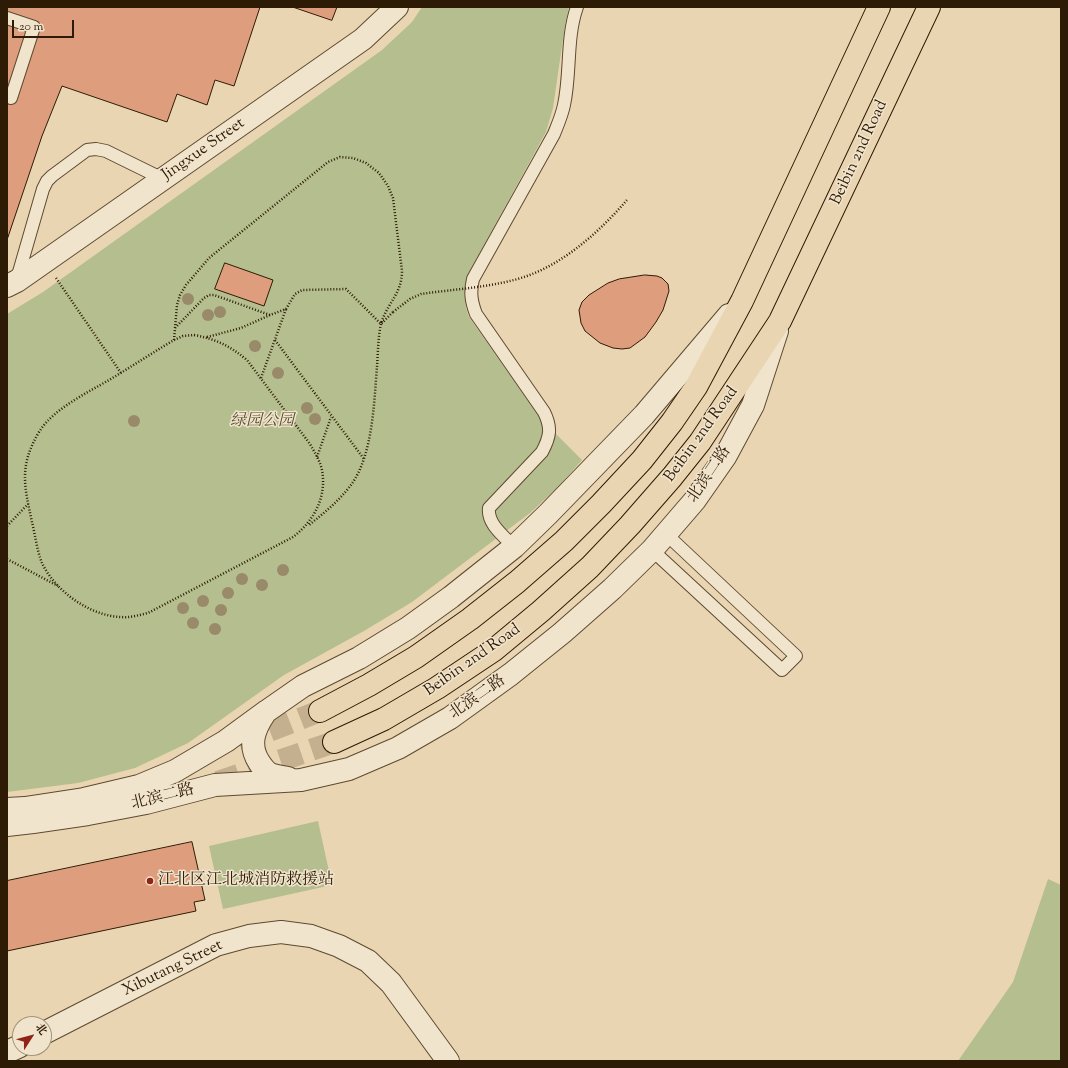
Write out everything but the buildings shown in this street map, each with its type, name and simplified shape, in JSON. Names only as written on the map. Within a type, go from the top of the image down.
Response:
[{"type":"main road","name":"Beibin 2nd Road","points":[[320,711],[369,686],[416,657],[470,619],[517,582],[564,541],[642,460],[672,422],[696,386],[742,301],[879,7]]},
{"type":"main road","name":"Beibin 2nd Road","points":[[334,742],[390,715],[438,688],[494,650],[541,611],[590,567],[672,477],[700,442],[780,321],[929,7]]},
{"type":"street","name":"Jingxue Street","points":[[12,284],[363,39],[397,7]]},
{"type":"street","name":"北滨二路","points":[[7,809],[25,808],[84,799],[139,786],[175,771],[226,742],[303,686],[358,658],[408,628],[451,597],[514,547],[548,514],[644,414],[742,301]]},
{"type":"street","name":"北滨二路","points":[[7,825],[88,814],[146,803],[215,785],[301,780],[349,769],[398,748],[450,718],[511,674],[562,633],[612,589],[659,542],[695,500],[725,457],[753,405],[780,321]]},
{"type":"street","points":[[267,711],[258,723],[253,740],[253,750],[257,760],[269,773],[277,776],[301,780]]},
{"type":"street","name":"Xibutang Street","points":[[52,1029],[216,945],[249,936],[281,932],[311,936],[339,946],[368,962],[391,984],[448,1061]]},
{"type":"lane","points":[[514,547],[491,522],[488,514],[489,508],[542,452],[550,432],[548,421],[544,412],[476,314],[471,303],[470,291],[473,279],[554,134],[561,118],[565,103],[572,26],[577,7]]},
{"type":"lane","points":[[7,18],[34,27],[11,98],[7,96]]},
{"type":"lane","points":[[12,284],[46,181],[87,150],[96,149],[106,151],[163,179]]},
{"type":"lane","points":[[659,542],[796,656],[782,670],[659,542]]},
{"type":"path","points":[[7,559],[60,588],[80,604],[92,610],[121,618],[135,616],[148,613],[293,537],[333,506],[352,484],[364,460],[371,426],[381,324],[402,281],[393,198],[388,186],[379,173],[366,163],[353,158],[340,157],[328,162],[209,258],[186,285],[180,295],[177,305],[174,340]]},
{"type":"path","points":[[381,324],[393,312],[410,299],[421,294],[498,283],[528,276],[556,261],[593,235],[608,222],[627,200]]},
{"type":"path","points":[[55,276],[121,372]]},
{"type":"path","points":[[260,378],[286,309],[295,294],[302,290],[346,288],[381,324]]},
{"type":"path","points":[[175,329],[204,298],[209,295],[214,295],[270,315]]},
{"type":"path","points":[[207,337],[241,328],[286,309]]},
{"type":"path","points":[[60,588],[42,562],[25,491],[24,475],[27,460],[40,431],[58,411],[174,340],[183,336],[194,335],[207,337],[234,349],[247,360],[310,444],[318,458],[322,471],[323,486],[317,508],[311,520],[303,530]]},
{"type":"path","points":[[275,340],[364,460]]},
{"type":"path","points":[[318,458],[331,416]]},
{"type":"path","points":[[7,526],[28,503]]},
{"type":"green space","name":"绿园公园","points":[[422,7],[569,7],[553,108],[546,132],[468,274],[465,296],[469,317],[540,418],[582,460],[558,487],[530,513],[412,602],[364,631],[284,675],[188,743],[135,768],[78,783],[7,792],[7,314],[43,292],[382,50],[412,22]]},
{"type":"green space","points":[[318,821],[332,885],[223,909],[209,846]]},
{"type":"green space","points":[[1048,879],[1061,885],[1061,1061],[958,1061],[1013,982]]},
{"type":"tunnel","points":[[239,743],[320,711]]},
{"type":"tunnel","points":[[218,782],[334,742]]},
{"type":"place","name":"江北区江北城消防救援站","points":[[150,881]]}]
